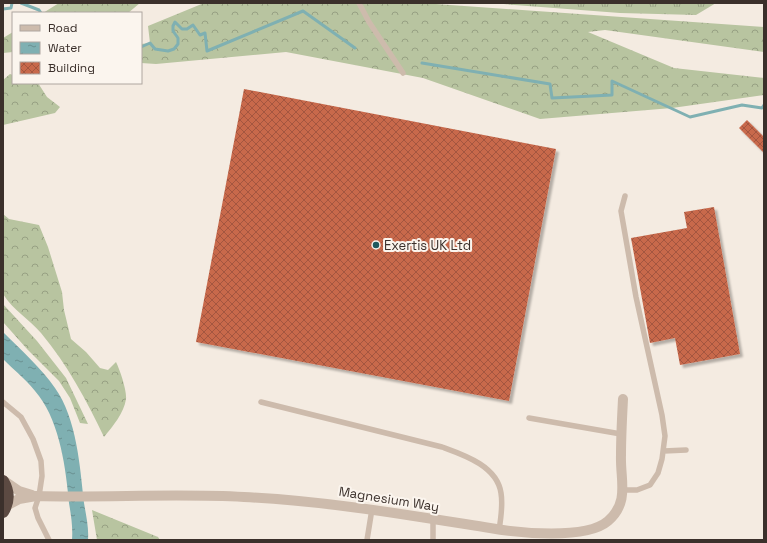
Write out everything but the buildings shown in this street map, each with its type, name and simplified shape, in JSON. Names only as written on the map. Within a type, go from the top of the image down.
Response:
[{"type":"highway","points":[[3,481],[8,493],[5,509]]},
{"type":"street","name":"Magnesium Way","points":[[5,509],[19,498],[37,496],[64,497],[190,494],[313,502],[372,509],[499,530],[565,537],[598,528],[607,522],[618,508],[624,490],[621,463],[623,399]]},
{"type":"street","name":"Magnesium Way","points":[[3,481],[19,491],[37,496]]},
{"type":"lane","points":[[359,3],[369,22],[403,73]]},
{"type":"lane","points":[[624,196],[621,211],[636,297],[662,415],[665,436],[664,450],[658,473],[650,485],[637,490],[624,490]]},
{"type":"lane","points":[[3,402],[21,417],[33,439],[41,461],[42,476],[35,508],[38,518],[49,540]]},
{"type":"lane","points":[[261,402],[442,447],[464,455],[490,471],[496,480],[501,492],[502,511],[499,530]]},
{"type":"lane","points":[[529,418],[622,434]]},
{"type":"lane","points":[[664,450],[686,450]]},
{"type":"lane","points":[[367,540],[372,509]]},
{"type":"lane","points":[[433,519],[433,540]]},
{"type":"green space","points":[[59,3],[140,3],[129,12],[45,12]]},
{"type":"green space","points":[[204,3],[422,3],[764,27],[764,52],[605,30],[588,32],[674,68],[764,78],[764,95],[672,108],[540,119],[423,78],[286,52],[156,64],[142,63],[142,44],[150,43],[148,26]]},
{"type":"green space","points":[[490,3],[716,3],[696,15],[620,13]]},
{"type":"green space","points":[[12,33],[12,52],[3,53],[3,38]]},
{"type":"green space","points":[[10,74],[12,75],[12,84],[39,84],[47,97],[60,107],[55,113],[3,125],[3,80]]},
{"type":"green space","points":[[3,214],[9,219],[39,225],[48,247],[62,292],[64,310],[71,339],[86,352],[100,368],[108,370],[116,362],[118,366],[126,399],[121,414],[104,437],[91,410],[59,357],[41,333],[11,305],[3,294]]},
{"type":"green space","points":[[3,304],[37,341],[66,378],[88,424],[80,423],[70,398],[59,381],[3,322]]},
{"type":"green space","points":[[92,510],[158,537],[160,540],[97,540]]},
{"type":"water","points":[[3,332],[44,373],[55,388],[68,414],[73,429],[79,459],[88,526],[88,540],[72,540],[72,521],[66,476],[57,433],[46,407],[39,396],[3,359]]},
{"type":"waterway","points":[[3,9],[11,8],[12,3]]},
{"type":"waterway","points":[[21,3],[39,10],[40,12]]},
{"type":"waterway","points":[[142,47],[150,43],[155,49],[168,51],[174,49],[178,44],[178,38],[173,31],[175,22],[182,29],[187,29],[193,25],[200,35],[205,33],[207,51],[303,11],[355,48]]},
{"type":"waterway","points":[[422,63],[550,84],[552,98],[612,95],[612,81],[690,117],[742,105],[762,108],[764,105]]},
{"type":"place","name":"Exertis UK Ltd","points":[[376,245]]}]
